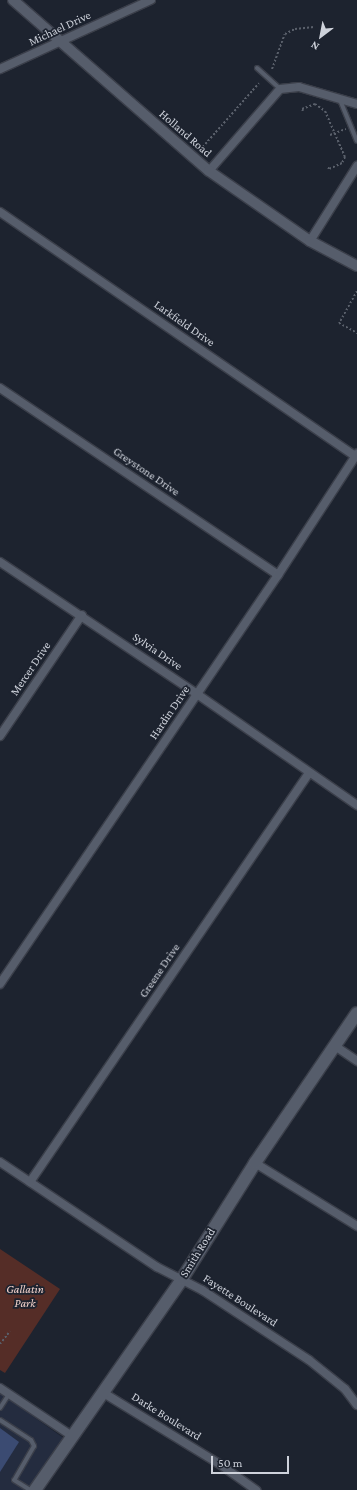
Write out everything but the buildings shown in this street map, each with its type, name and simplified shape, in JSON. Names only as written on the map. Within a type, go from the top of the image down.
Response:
[{"type":"main road","name":"Smith Road","points":[[35,1490],[182,1279],[255,1163],[357,1013]]},
{"type":"street","name":"Holland Road","points":[[13,0],[193,159],[310,241],[357,266]]},
{"type":"street","name":"Michael Drive","points":[[0,69],[151,0]]},
{"type":"street","points":[[209,171],[280,89],[299,87],[357,104]]},
{"type":"street","points":[[310,241],[357,166]]},
{"type":"street","name":"Larkfield Drive","points":[[0,212],[356,455]]},
{"type":"street","name":"Greystone Drive","points":[[0,388],[278,575]]},
{"type":"street","name":"Hardin Drive","points":[[0,984],[278,575],[356,455]]},
{"type":"street","name":"Sylvia Drive","points":[[0,562],[82,615],[357,805]]},
{"type":"street","name":"Mercer Drive","points":[[0,736],[82,615]]},
{"type":"street","name":"Greene Drive","points":[[30,1182],[309,773]]},
{"type":"street","points":[[335,1046],[357,1061]]},
{"type":"street","name":"Fayette Boulevard","points":[[0,1162],[157,1267],[182,1279],[309,1360],[345,1389],[357,1405]]},
{"type":"street","points":[[255,1163],[357,1226]]},
{"type":"street","points":[[0,1388],[72,1436]]},
{"type":"street","name":"Darke Boulevard","points":[[102,1392],[218,1464],[256,1490]]},
{"type":"lane","points":[[257,68],[280,89]]},
{"type":"lane","points":[[340,99],[350,128],[357,141]]},
{"type":"lane","points":[[0,1408],[9,1394]]},
{"type":"lane","points":[[0,1420],[30,1440],[34,1446],[14,1480],[30,1490]]},
{"type":"path","points":[[272,69],[285,34],[296,30],[314,28]]},
{"type":"path","points":[[193,159],[259,83]]},
{"type":"path","points":[[303,111],[302,109],[313,104],[321,106],[334,133],[345,159],[329,169],[328,167]]},
{"type":"path","points":[[330,135],[350,128]]},
{"type":"path","points":[[357,291],[338,323],[357,333]]},
{"type":"path","points":[[0,1344],[1,1340],[10,1331]]},
{"type":"shaded area","points":[[0,1393],[72,1444],[40,1490],[0,1490]]},
{"type":"green space","name":"Gallatin Park","points":[[0,1249],[60,1289],[5,1373],[0,1370]]}]
